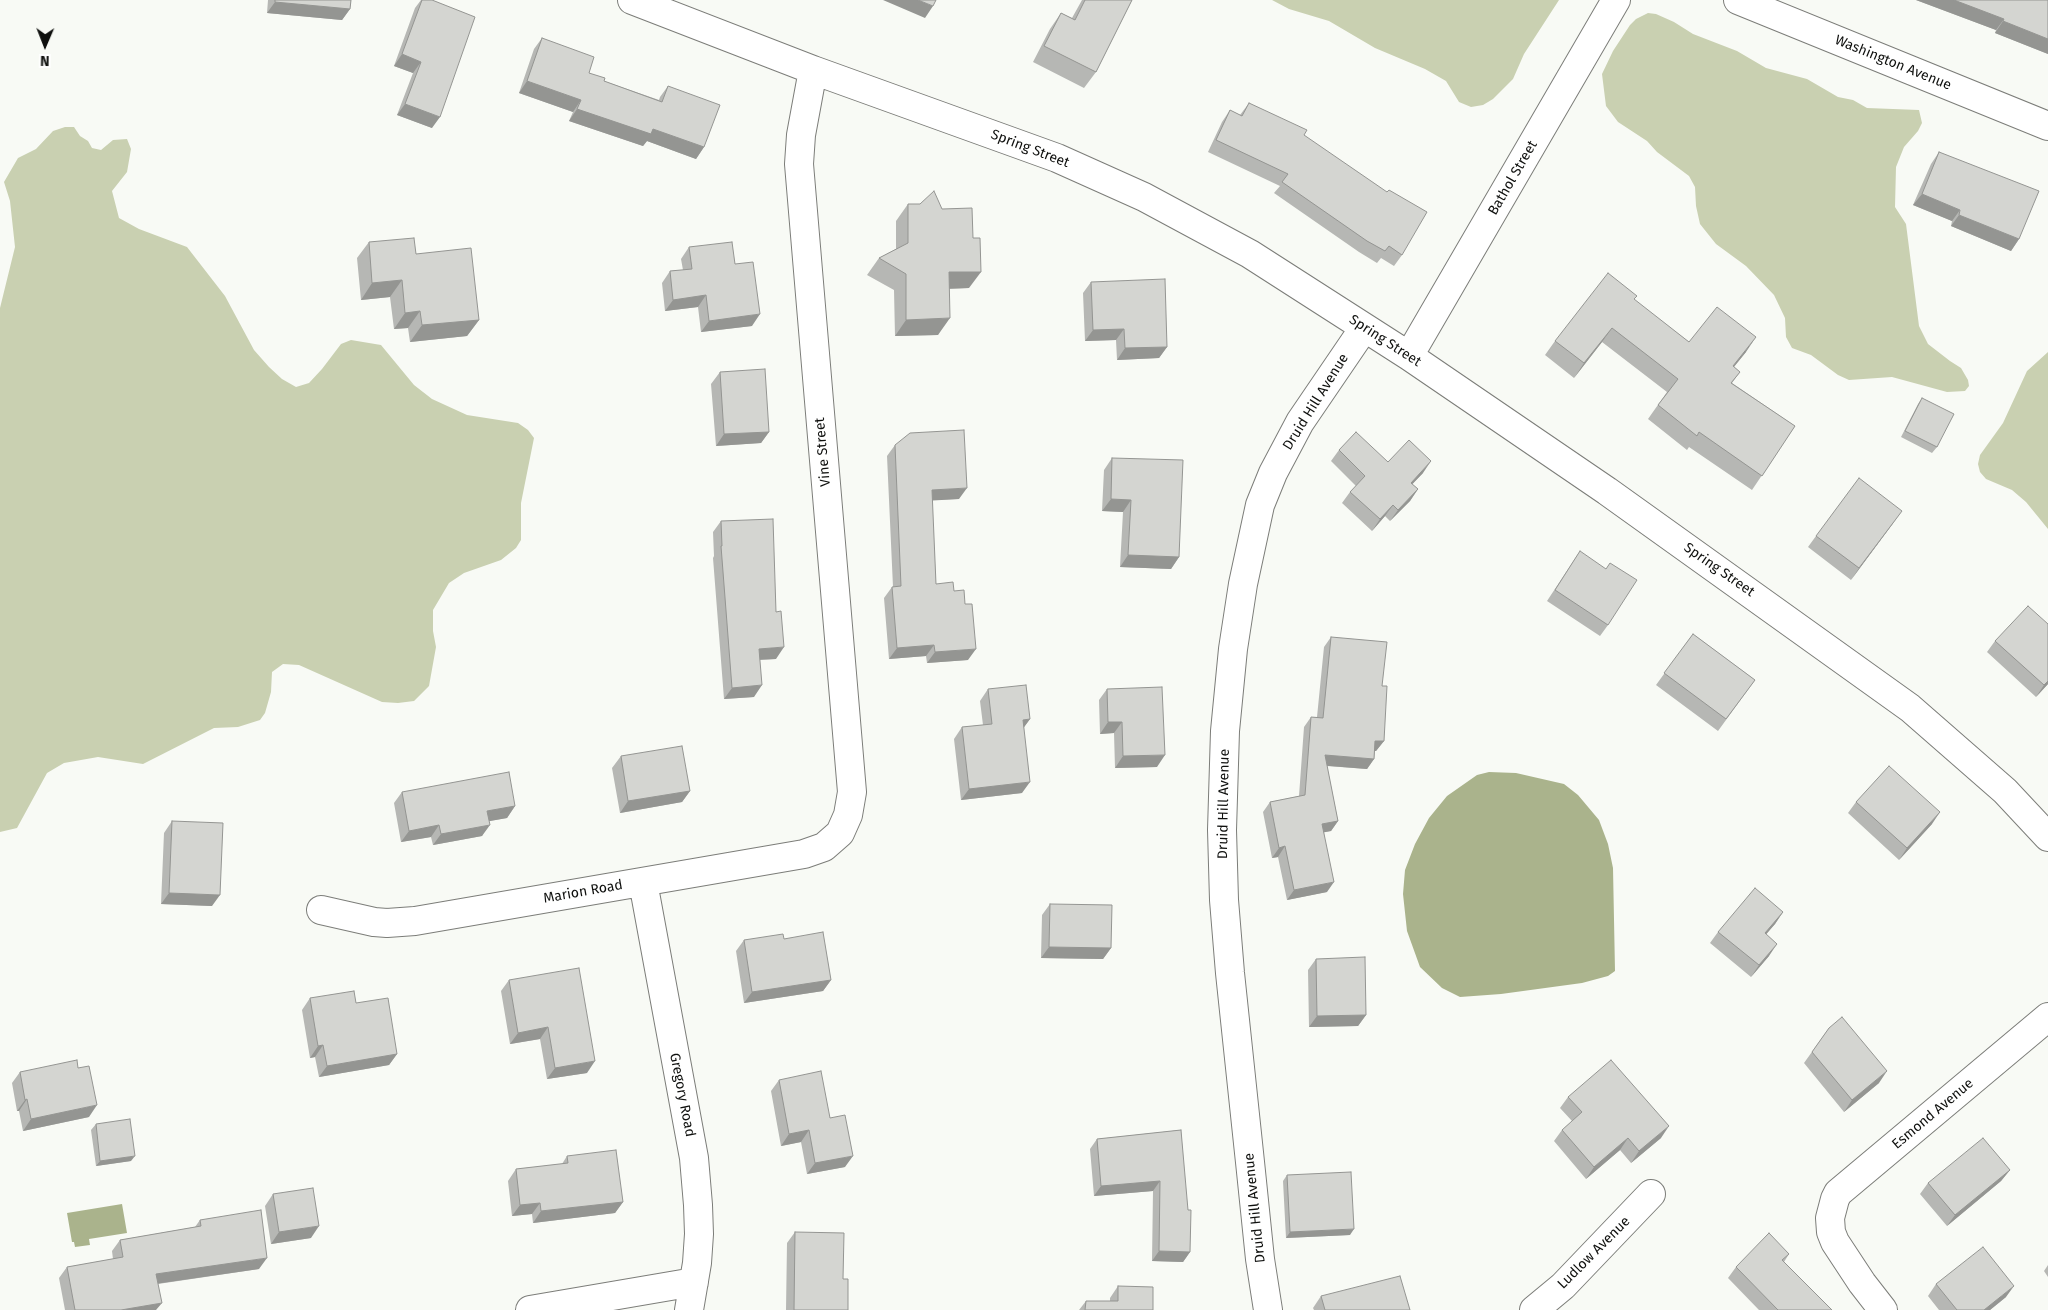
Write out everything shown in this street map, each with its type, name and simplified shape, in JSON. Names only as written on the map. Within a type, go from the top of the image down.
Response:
[{"type":"street","name":"Spring Street","points":[[632,0],[813,70],[1049,155],[1114,182],[1200,225],[1250,254],[1409,356],[1607,491],[1910,708],[1999,785],[2048,837]]},
{"type":"street","name":"Bathol Street","points":[[1409,356],[1616,0]]},
{"type":"street","name":"Washington Avenue","points":[[1738,0],[2048,126]]},
{"type":"street","name":"Vine Street","points":[[813,70],[801,135],[799,164],[852,792],[848,815],[840,833]]},
{"type":"street","name":"Druid Hill Avenue","points":[[1268,1310],[1260,1260],[1224,900],[1222,830],[1225,731],[1233,650],[1243,584],[1260,505],[1300,422],[1364,328]]},
{"type":"street","name":"Marion Road","points":[[321,910],[374,922],[401,923],[804,854],[824,846],[840,833]]},
{"type":"street","name":"Gregory Road","points":[[643,882],[694,1158],[699,1234],[689,1310]]},
{"type":"street","name":"Esmond Avenue","points":[[1883,1310],[1840,1251],[1831,1232],[1830,1218],[1832,1205],[1838,1193],[2048,1018]]},
{"type":"street","name":"Ludlow Avenue","points":[[1534,1310],[1563,1286],[1651,1194]]},
{"type":"street","points":[[530,1310],[694,1282]]},
{"type":"shaded area","points":[[1272,0],[1559,0],[1524,54],[1513,79],[1493,99],[1483,105],[1471,107],[1459,102],[1446,81],[1425,69],[1375,48],[1329,21],[1289,9]]},
{"type":"shaded area","points":[[1648,13],[1656,14],[1674,22],[1693,34],[1737,51],[1766,68],[1807,79],[1838,97],[1853,100],[1867,108],[1919,110],[1922,123],[1918,131],[1904,147],[1896,167],[1895,207],[1906,224],[1919,326],[1928,344],[1961,368],[1968,380],[1969,386],[1965,391],[1947,392],[1892,377],[1849,380],[1838,375],[1811,355],[1792,348],[1786,337],[1785,318],[1774,295],[1746,266],[1716,244],[1700,224],[1696,206],[1695,187],[1689,176],[1657,152],[1647,141],[1618,122],[1606,106],[1602,74],[1613,51],[1630,25],[1636,19]]},
{"type":"shaded area","points":[[65,127],[74,127],[80,136],[88,141],[92,148],[101,150],[113,140],[127,139],[131,149],[127,172],[112,191],[119,218],[139,229],[187,247],[225,296],[254,350],[282,379],[296,387],[309,383],[341,344],[351,340],[381,345],[414,385],[432,399],[467,415],[518,423],[528,430],[534,438],[521,503],[521,540],[516,548],[501,560],[464,573],[449,583],[433,610],[433,631],[436,647],[429,686],[414,701],[382,702],[299,665],[283,664],[272,672],[271,692],[265,713],[260,720],[238,727],[214,728],[143,764],[98,757],[64,763],[47,773],[17,828],[0,832],[0,308],[15,247],[10,201],[4,182],[18,158],[36,149],[53,131]]},
{"type":"shaded area","points":[[2048,352],[2048,529],[2026,502],[2012,490],[1986,479],[1980,472],[1978,464],[1980,455],[2003,423],[2027,371]]},
{"type":"shaded area","points":[[1489,772],[1516,773],[1564,784],[1578,795],[1599,820],[1608,844],[1613,868],[1615,971],[1608,976],[1582,983],[1501,994],[1460,997],[1442,988],[1420,967],[1407,931],[1403,894],[1405,870],[1415,844],[1429,818],[1447,796],[1477,775]]},
{"type":"shaded area","points":[[122,1204],[127,1233],[89,1239],[90,1245],[75,1247],[74,1242],[72,1242],[67,1213]]},
{"type":"building","points":[[275,0],[351,0],[350,9],[275,2]]},
{"type":"building","points":[[422,0],[432,0],[475,17],[440,117],[405,104],[421,62],[402,54]]},
{"type":"building","points":[[918,0],[936,0],[933,6]]},
{"type":"building","points":[[1085,0],[1132,0],[1096,72],[1044,46],[1061,13],[1075,20]]},
{"type":"building","points":[[1954,0],[2048,0],[2048,39],[2003,21],[2004,19]]},
{"type":"building","points":[[542,38],[594,57],[589,73],[605,78],[604,81],[662,102],[668,86],[720,105],[704,147],[653,129],[651,134],[577,109],[581,100],[527,81]]},
{"type":"building","points":[[1249,103],[1307,130],[1304,135],[1387,192],[1389,190],[1427,212],[1402,255],[1389,246],[1385,251],[1367,241],[1282,182],[1288,174],[1216,140],[1230,110],[1242,116]]},
{"type":"building","points":[[1939,152],[2039,191],[2019,239],[1959,215],[1960,210],[1922,194]]},
{"type":"building","points":[[934,191],[942,209],[972,208],[973,238],[980,238],[981,272],[949,272],[950,318],[906,320],[906,274],[879,258],[908,243],[908,204],[920,204]]},
{"type":"building","points":[[414,238],[416,254],[471,248],[479,320],[422,325],[420,311],[405,313],[402,280],[372,283],[369,242]]},
{"type":"building","points":[[732,242],[735,264],[753,262],[760,314],[709,321],[706,295],[673,300],[670,271],[692,269],[689,247]]},
{"type":"building","points":[[1608,273],[1637,296],[1634,299],[1689,342],[1717,307],[1756,337],[1733,366],[1740,372],[1731,383],[1795,426],[1762,476],[1699,432],[1697,436],[1658,405],[1678,379],[1612,328],[1584,363],[1555,341]]},
{"type":"building","points":[[1165,279],[1167,347],[1125,348],[1124,329],[1093,330],[1091,282]]},
{"type":"building","points":[[765,369],[769,432],[724,434],[720,372]]},
{"type":"building","points":[[1922,398],[1954,414],[1937,447],[1905,431]]},
{"type":"building","points":[[964,430],[967,488],[932,490],[936,584],[953,582],[954,591],[964,590],[965,604],[972,604],[976,649],[935,652],[934,645],[897,648],[892,587],[901,586],[895,445],[910,433]]},
{"type":"building","points":[[1356,432],[1388,462],[1409,440],[1431,461],[1411,483],[1418,489],[1398,510],[1393,505],[1380,519],[1350,492],[1365,476],[1339,450]]},
{"type":"building","points":[[1112,458],[1183,460],[1179,557],[1128,555],[1131,500],[1111,499]]},
{"type":"building","points":[[1859,478],[1902,511],[1859,568],[1816,536]]},
{"type":"building","points":[[773,519],[776,612],[781,611],[784,647],[759,649],[762,685],[732,688],[721,546],[721,521]]},
{"type":"building","points":[[1580,551],[1606,569],[1610,563],[1637,580],[1608,625],[1555,590]]},
{"type":"building","points":[[2028,606],[2048,624],[2048,681],[2044,685],[1995,641]]},
{"type":"building","points":[[1693,634],[1755,680],[1726,719],[1664,673]]},
{"type":"building","points":[[1331,637],[1387,642],[1382,686],[1387,686],[1384,741],[1375,741],[1374,759],[1325,755],[1338,821],[1322,824],[1334,882],[1294,890],[1285,846],[1279,848],[1270,802],[1305,795],[1311,717],[1323,718]]},
{"type":"building","points":[[1026,685],[1030,719],[1023,720],[1030,782],[969,789],[962,727],[992,724],[988,689]]},
{"type":"building","points":[[1162,687],[1165,755],[1123,756],[1122,722],[1108,722],[1107,689]]},
{"type":"building","points":[[682,746],[690,791],[628,801],[621,756]]},
{"type":"building","points":[[1889,766],[1940,812],[1907,848],[1856,802]]},
{"type":"building","points":[[509,772],[515,806],[487,811],[490,825],[441,834],[439,825],[409,831],[402,792]]},
{"type":"building","points":[[172,821],[223,823],[220,895],[169,893]]},
{"type":"building","points":[[1755,888],[1783,912],[1765,933],[1777,944],[1759,965],[1718,932]]},
{"type":"building","points":[[1050,904],[1112,905],[1111,948],[1049,947]]},
{"type":"building","points":[[823,932],[831,980],[752,992],[744,940],[783,934],[784,939]]},
{"type":"building","points":[[1365,957],[1366,1015],[1317,1016],[1316,959]]},
{"type":"building","points":[[579,968],[595,1061],[555,1068],[548,1027],[518,1033],[509,980]]},
{"type":"building","points":[[354,991],[356,1003],[388,998],[397,1054],[327,1066],[323,1045],[318,1046],[310,998]]},
{"type":"building","points":[[1842,1017],[1887,1071],[1852,1100],[1812,1052],[1829,1028]]},
{"type":"building","points":[[77,1060],[78,1068],[89,1066],[97,1105],[31,1119],[27,1099],[25,1100],[20,1072]]},
{"type":"building","points":[[1611,1060],[1669,1126],[1639,1151],[1628,1138],[1594,1167],[1562,1130],[1582,1112],[1568,1097]]},
{"type":"building","points":[[821,1071],[830,1118],[845,1115],[853,1156],[815,1163],[809,1130],[789,1134],[779,1080]]},
{"type":"building","points":[[130,1119],[135,1156],[100,1161],[96,1124]]},
{"type":"building","points":[[1181,1130],[1188,1210],[1191,1210],[1190,1252],[1159,1251],[1160,1181],[1101,1186],[1097,1139]]},
{"type":"building","points":[[1983,1138],[2010,1170],[1955,1215],[1928,1183]]},
{"type":"building","points":[[616,1150],[623,1202],[541,1211],[540,1203],[520,1205],[516,1169],[568,1163],[567,1156]]},
{"type":"building","points":[[1351,1172],[1354,1229],[1290,1232],[1287,1175]]},
{"type":"building","points":[[313,1188],[319,1226],[279,1232],[273,1194]]},
{"type":"building","points":[[261,1210],[267,1258],[156,1274],[162,1303],[121,1310],[75,1310],[67,1267],[123,1257],[120,1240],[201,1226],[200,1220]]},
{"type":"building","points":[[795,1232],[844,1233],[843,1279],[848,1279],[848,1310],[794,1310]]},
{"type":"building","points":[[1769,1233],[1789,1254],[1782,1260],[1832,1310],[1778,1310],[1736,1267]]},
{"type":"building","points":[[1983,1247],[2014,1286],[1984,1310],[1957,1310],[1936,1284]]},
{"type":"building","points":[[1400,1276],[1410,1310],[1325,1310],[1321,1296]]},
{"type":"building","points":[[1118,1286],[1153,1287],[1153,1310],[1085,1310],[1086,1301],[1118,1301]]}]
